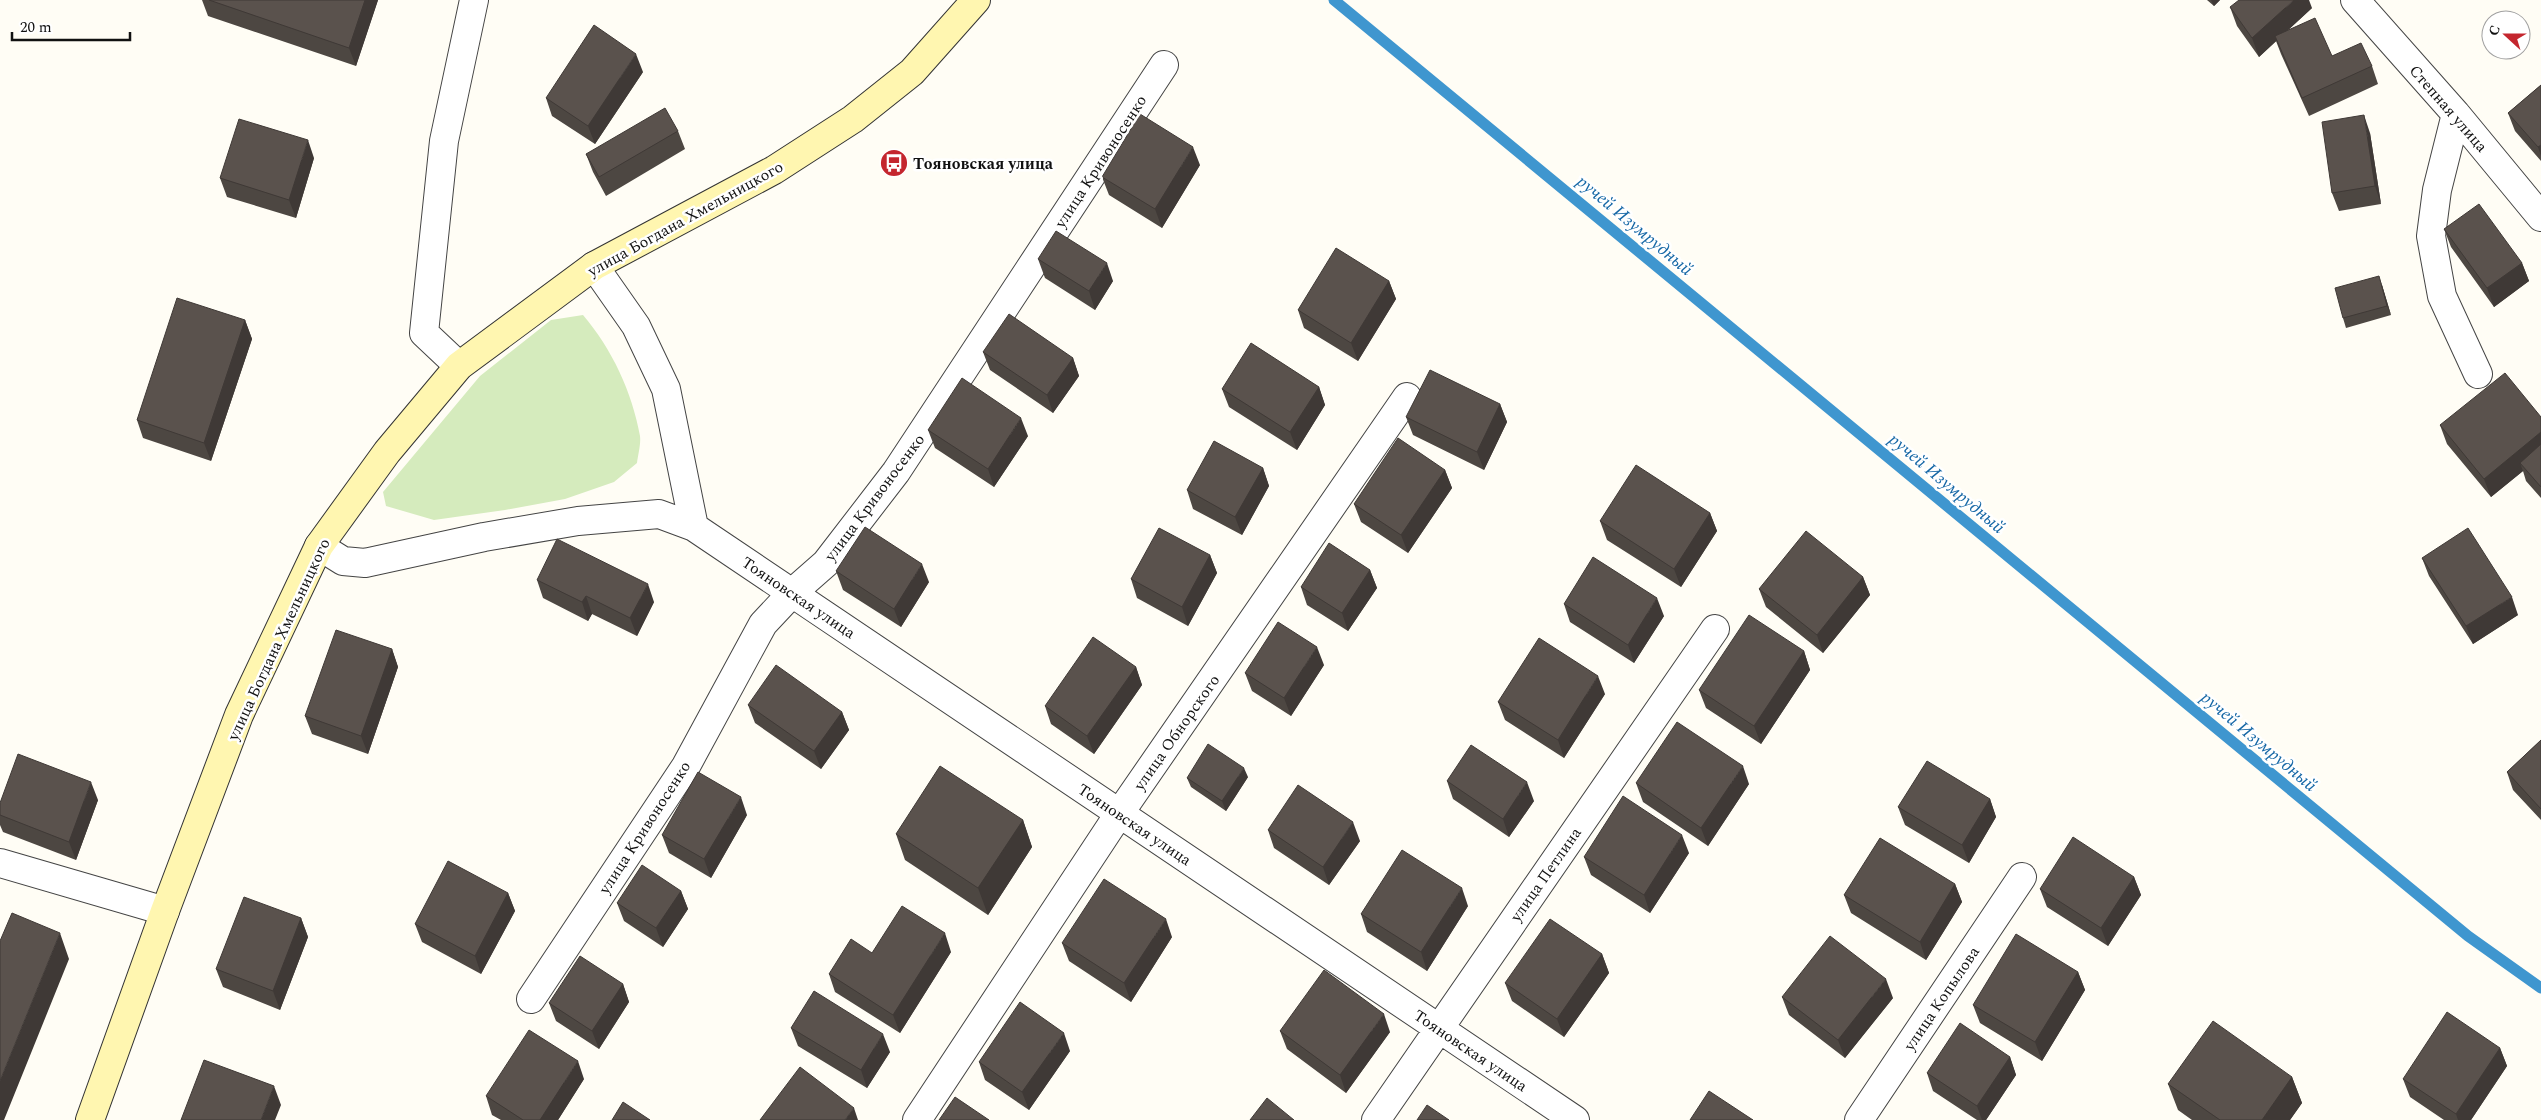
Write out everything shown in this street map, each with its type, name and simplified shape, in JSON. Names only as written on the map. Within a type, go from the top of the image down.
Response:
[{"type":"street","points":[[459,366],[424,333],[444,141],[474,0]]},
{"type":"street","name":"улица Богдана Хмельницкого","points":[[90,1120],[165,911],[239,715],[319,546],[387,452],[459,366],[594,266],[774,170],[853,119],[912,72],[976,0]]},
{"type":"street","name":"Степная улица","points":[[2356,0],[2456,114],[2541,217]]},
{"type":"street","name":"улица Кривоносенко","points":[[531,999],[686,766],[763,624],[792,592],[826,563],[896,472],[1164,65]]},
{"type":"street","points":[[2456,114],[2437,190],[2431,236],[2442,296],[2478,374]]},
{"type":"street","points":[[594,266],[636,326],[666,389],[694,527]]},
{"type":"street","name":"улица Обнорского","points":[[916,1120],[1120,814],[1407,398]]},
{"type":"street","name":"Тояновская улица","points":[[319,546],[343,561],[366,563],[484,537],[578,521],[659,514],[694,527],[1576,1120]]},
{"type":"street","name":"улица Петлина","points":[[1376,1120],[1715,629]]},
{"type":"street","points":[[0,863],[165,911]]},
{"type":"street","name":"улица Копылова","points":[[1859,1120],[2022,877]]},
{"type":"green space","points":[[583,315],[612,357],[632,403],[640,436],[637,463],[614,482],[565,499],[505,510],[434,520],[386,506],[383,492],[480,376],[551,320]]},
{"type":"building","points":[[209,0],[365,0],[349,48]]},
{"type":"building","points":[[2239,0],[2294,0],[2252,38],[2230,7]]},
{"type":"building","points":[[2315,18],[2332,56],[2361,43],[2372,66],[2302,98],[2275,36]]},
{"type":"building","points":[[594,25],[636,54],[588,126],[546,98]]},
{"type":"building","points":[[2541,85],[2541,145],[2538,147],[2508,113]]},
{"type":"building","points":[[665,108],[678,131],[599,177],[586,154]]},
{"type":"building","points":[[1140,114],[1193,147],[1155,209],[1102,177]]},
{"type":"building","points":[[2364,115],[2375,186],[2332,193],[2322,122]]},
{"type":"building","points":[[239,119],[308,140],[289,200],[220,178]]},
{"type":"building","points":[[2479,204],[2522,263],[2487,288],[2444,229]]},
{"type":"building","points":[[1056,231],[1107,263],[1089,291],[1038,259]]},
{"type":"building","points":[[1336,248],[1389,281],[1351,343],[1298,310]]},
{"type":"building","points":[[2379,276],[2387,306],[2343,318],[2335,288]]},
{"type":"building","points":[[177,298],[245,320],[204,443],[137,420]]},
{"type":"building","points":[[1009,314],[1073,358],[1047,395],[983,352]]},
{"type":"building","points":[[1251,343],[1319,387],[1290,432],[1222,389]]},
{"type":"building","points":[[1430,370],[1500,404],[1477,452],[1406,417]]},
{"type":"building","points":[[2505,373],[2541,417],[2541,432],[2484,479],[2440,425]]},
{"type":"building","points":[[962,378],[1021,418],[988,469],[928,430]]},
{"type":"building","points":[[1398,438],[1445,470],[1401,535],[1354,504]]},
{"type":"building","points":[[1214,441],[1263,468],[1235,517],[1187,490]]},
{"type":"building","points":[[2541,444],[2541,487],[2520,463]]},
{"type":"building","points":[[1636,465],[1710,513],[1674,569],[1600,521]]},
{"type":"building","points":[[865,527],[922,564],[894,609],[836,571]]},
{"type":"building","points":[[1159,528],[1210,555],[1182,607],[1131,579]]},
{"type":"building","points":[[2468,528],[2512,597],[2466,626],[2422,558]]},
{"type":"building","points":[[1806,531],[1863,577],[1817,635],[1759,589]]},
{"type":"building","points":[[557,539],[648,584],[630,618],[586,596],[582,602],[537,580]]},
{"type":"building","points":[[1329,543],[1370,570],[1342,613],[1301,587]]},
{"type":"building","points":[[1593,557],[1657,598],[1628,645],[1564,604]]},
{"type":"building","points":[[1749,615],[1804,651],[1754,726],[1699,690]]},
{"type":"building","points":[[1278,622],[1317,647],[1284,698],[1245,673]]},
{"type":"building","points":[[336,630],[392,649],[361,736],[305,716]]},
{"type":"building","points":[[1093,637],[1136,667],[1087,736],[1045,706]]},
{"type":"building","points":[[1539,638],[1598,676],[1558,740],[1498,702]]},
{"type":"building","points":[[776,665],[842,712],[814,751],[748,705]]},
{"type":"building","points":[[1677,722],[1743,766],[1701,828],[1636,783]]},
{"type":"building","points":[[2541,740],[2541,809],[2507,772]]},
{"type":"building","points":[[1208,744],[1244,768],[1222,801],[1187,778]]},
{"type":"building","points":[[1471,745],[1527,782],[1503,819],[1447,781]]},
{"type":"building","points":[[18,754],[91,782],[69,842],[0,815],[0,803]]},
{"type":"building","points":[[1927,761],[1990,799],[1962,845],[1898,807]]},
{"type":"building","points":[[940,766],[1023,820],[978,888],[896,834]]},
{"type":"building","points":[[698,772],[741,797],[704,859],[662,835]]},
{"type":"building","points":[[1298,785],[1353,822],[1323,867],[1268,830]]},
{"type":"building","points":[[1623,796],[1682,835],[1644,895],[1584,857]]},
{"type":"building","points":[[2073,837],[2134,877],[2101,928],[2040,889]]},
{"type":"building","points":[[1880,838],[1955,884],[1920,942],[1844,895]]},
{"type":"building","points":[[1402,850],[1462,888],[1421,952],[1361,914]]},
{"type":"building","points":[[448,861],[508,893],[475,956],[415,924]]},
{"type":"building","points":[[642,865],[681,891],[656,928],[617,903]]},
{"type":"building","points":[[1104,879],[1166,919],[1124,983],[1062,943]]},
{"type":"building","points":[[244,897],[301,918],[273,991],[216,969]]},
{"type":"building","points":[[902,906],[945,933],[893,1015],[829,974],[851,939],[872,953]]},
{"type":"building","points":[[12,913],[60,933],[0,1081],[0,941]]},
{"type":"building","points":[[1550,919],[1602,954],[1557,1019],[1505,983]]},
{"type":"building","points":[[2016,934],[2078,972],[2035,1042],[1973,1005]]},
{"type":"building","points":[[1830,936],[1886,979],[1838,1040],[1782,997]]},
{"type":"building","points":[[580,956],[623,984],[592,1031],[549,1003]]},
{"type":"building","points":[[1324,970],[1384,1014],[1340,1075],[1280,1031]]},
{"type":"building","points":[[814,991],[883,1034],[861,1070],[791,1028]]},
{"type":"building","points":[[1020,1002],[1064,1033],[1022,1092],[979,1062]]},
{"type":"building","points":[[2447,1012],[2500,1048],[2456,1114],[2403,1079]]},
{"type":"building","points":[[2213,1021],[2292,1077],[2262,1120],[2220,1120],[2168,1084]]},
{"type":"building","points":[[1960,1023],[2010,1057],[1977,1106],[1927,1073]]},
{"type":"building","points":[[529,1030],[578,1061],[540,1120],[523,1120],[486,1096]]},
{"type":"building","points":[[204,1060],[274,1086],[261,1120],[181,1120]]},
{"type":"building","points":[[800,1067],[854,1108],[845,1120],[760,1120]]},
{"type":"building","points":[[1709,1091],[1753,1120],[1690,1120]]},
{"type":"building","points":[[955,1097],[989,1120],[939,1120]]},
{"type":"building","points":[[1267,1098],[1294,1120],[1250,1120]]},
{"type":"building","points":[[623,1102],[650,1120],[612,1120]]},
{"type":"building","points":[[1427,1105],[1449,1120],[1417,1120]]},
{"type":"waterway","name":"ручей Изумрудный","points":[[1334,0],[2468,936],[2541,988]]},
{"type":"place","name":"Тояновская улица","points":[[894,163]]}]
